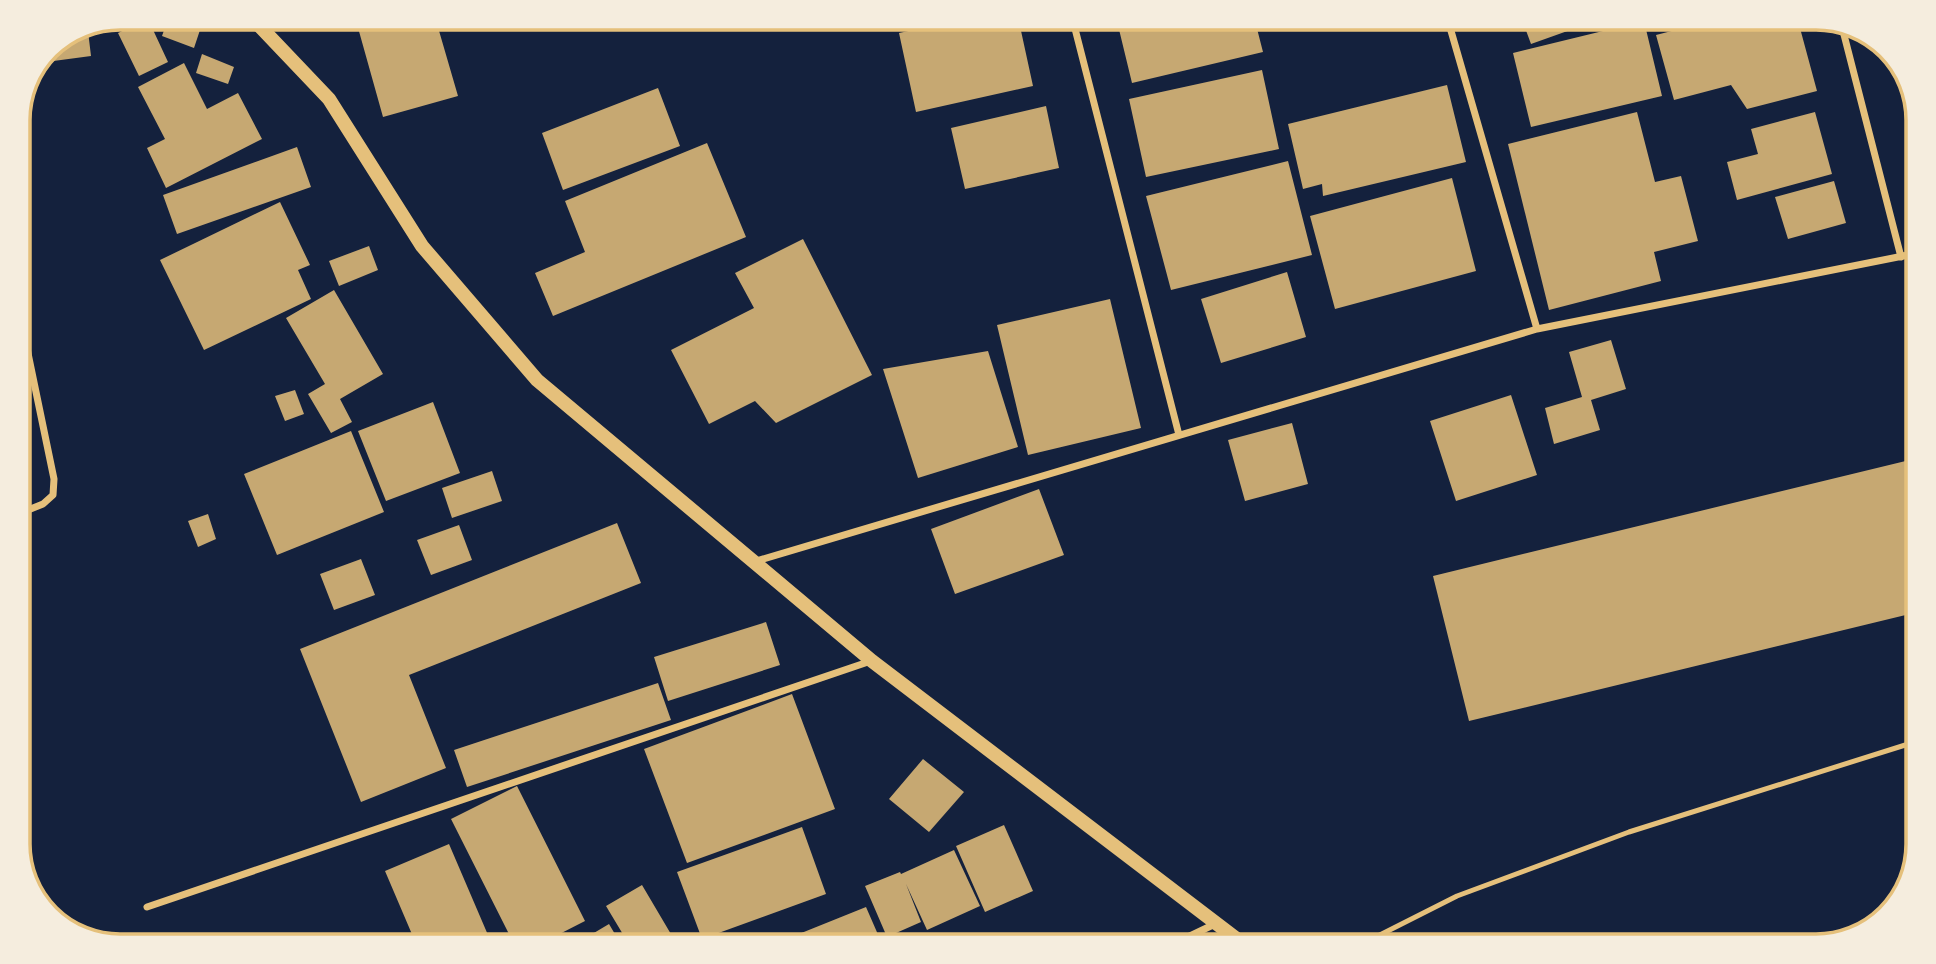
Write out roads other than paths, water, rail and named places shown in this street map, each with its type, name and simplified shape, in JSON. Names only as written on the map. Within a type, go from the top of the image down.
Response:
[{"type":"main road","points":[[263,30],[329,99],[422,246],[537,380],[872,661],[1228,934]]},
{"type":"street","points":[[1075,30],[1179,435]]},
{"type":"street","points":[[1450,30],[1537,329]]},
{"type":"street","points":[[1844,35],[1900,257]]},
{"type":"street","points":[[753,562],[1537,329],[1906,256]]},
{"type":"street","points":[[30,363],[54,479],[53,495],[43,504],[30,509]]},
{"type":"street","points":[[147,907],[872,661]]},
{"type":"street","points":[[1195,934],[1215,924]]},
{"type":"lane","points":[[1383,934],[1457,896],[1629,832],[1906,745]]}]
